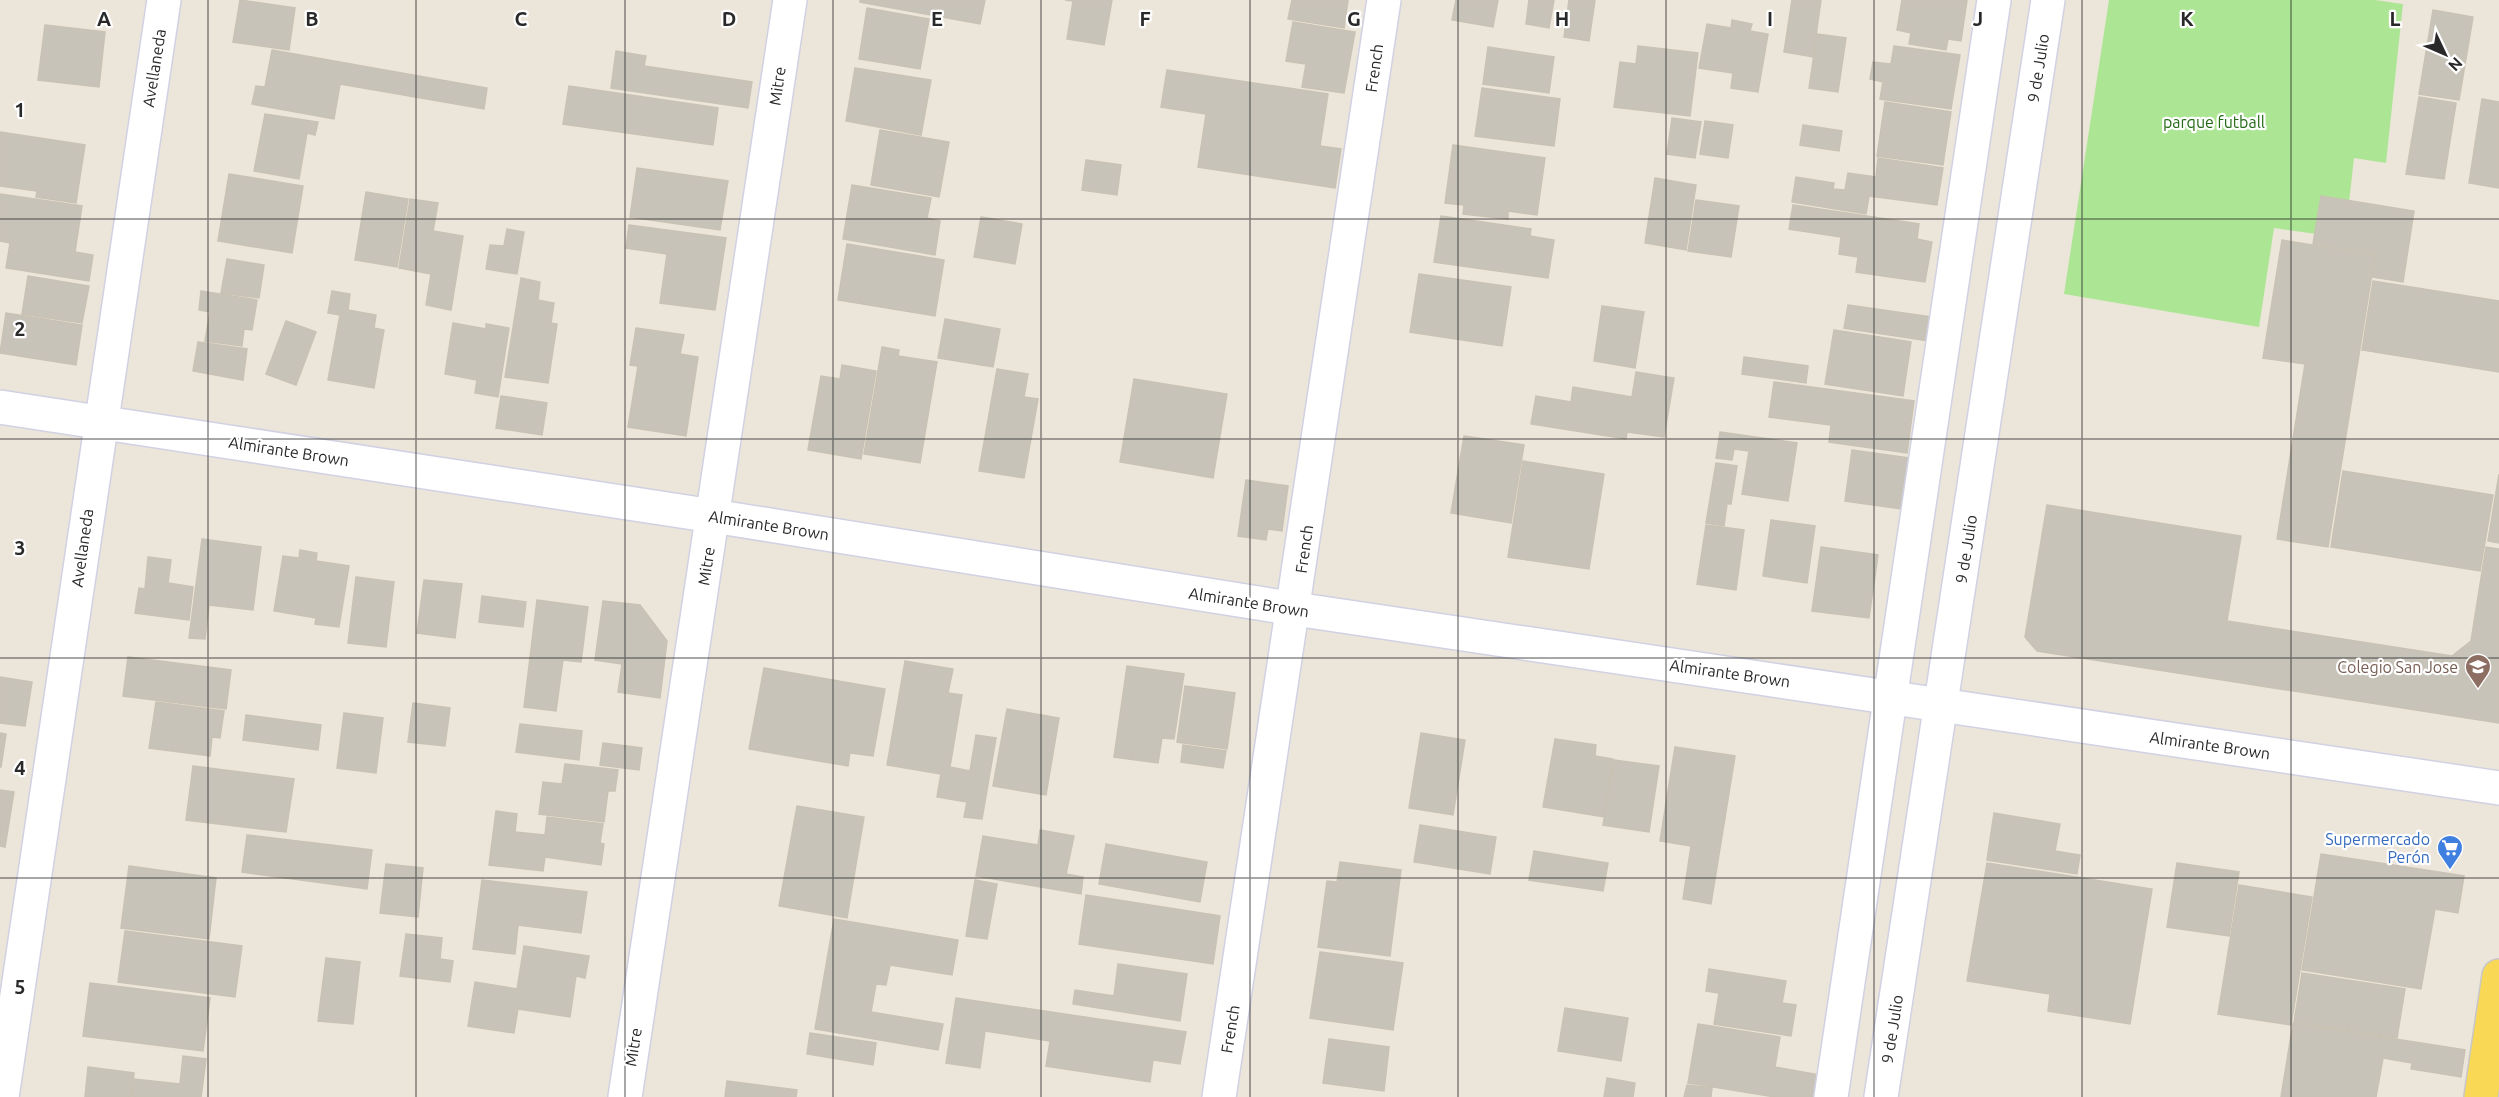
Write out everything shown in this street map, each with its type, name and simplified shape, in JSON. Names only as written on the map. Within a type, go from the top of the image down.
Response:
[{"type":"main road","points":[[2481,1097],[2499,976]]},
{"type":"street","name":"Avellaneda","points":[[2,1097],[164,0]]},
{"type":"street","name":"Mitre","points":[[626,1097],[790,0]]},
{"type":"street","name":"French","points":[[1219,1097],[1295,609],[1384,0]]},
{"type":"street","points":[[1831,1097],[1994,0]]},
{"type":"street","name":"9 de Julio","points":[[1881,1097],[1943,705],[2048,0]]},
{"type":"street","name":"Almirante Brown","points":[[0,407],[713,516],[1295,609],[2499,788]]},
{"type":"green space","name":"parque futball","points":[[2109,0],[2375,0],[2403,4],[2386,163],[2354,158],[2345,238],[2274,228],[2259,327],[2064,294]]},
{"type":"building","points":[[240,0],[295,8],[289,50],[233,42]]},
{"type":"building","points":[[860,0],[985,0],[980,24],[860,2]]},
{"type":"building","points":[[1065,0],[1112,0],[1104,45],[1067,39],[1073,1]]},
{"type":"building","points":[[1292,0],[1348,0],[1344,28],[1288,19]]},
{"type":"building","points":[[1456,0],[1498,0],[1493,27],[1452,20]]},
{"type":"building","points":[[1529,0],[1554,0],[1549,28],[1526,24]]},
{"type":"building","points":[[1569,0],[1595,0],[1589,41],[1564,37]]},
{"type":"building","points":[[1792,0],[1821,0],[1813,57],[1784,52]]},
{"type":"building","points":[[1902,0],[1967,0],[1961,41],[1948,39],[1946,50],[1909,44],[1911,33],[1897,30]]},
{"type":"building","points":[[867,8],[929,19],[920,69],[859,59]]},
{"type":"building","points":[[2433,10],[2473,17],[2459,100],[2419,94]]},
{"type":"building","points":[[1732,20],[1752,24],[1750,31],[1768,34],[1758,92],[1731,88],[1733,73],[1699,68],[1707,24],[1731,28]]},
{"type":"building","points":[[1293,22],[1355,32],[1344,93],[1302,87],[1306,64],[1286,61]]},
{"type":"building","points":[[45,25],[105,32],[99,87],[38,80]]},
{"type":"building","points":[[1817,34],[1846,38],[1838,92],[1809,88]]},
{"type":"building","points":[[1638,46],[1698,53],[1690,116],[1614,107],[1620,62],[1636,64]]},
{"type":"building","points":[[1894,46],[1960,55],[1951,109],[1880,99],[1883,82],[1870,79],[1873,62],[1891,64]]},
{"type":"building","points":[[1488,47],[1554,57],[1549,93],[1483,84]]},
{"type":"building","points":[[272,50],[487,88],[484,109],[340,84],[334,119],[252,104],[256,86],[265,87]]},
{"type":"building","points":[[616,51],[646,56],[644,66],[752,82],[748,108],[611,88]]},
{"type":"building","points":[[855,68],[931,80],[921,135],[846,121]]},
{"type":"building","points":[[1167,70],[1328,94],[1320,146],[1341,149],[1335,188],[1198,167],[1206,114],[1161,107]]},
{"type":"building","points":[[569,86],[718,108],[713,145],[563,124]]},
{"type":"building","points":[[1482,88],[1560,99],[1554,146],[1475,136]]},
{"type":"building","points":[[2419,97],[2456,103],[2444,179],[2406,174]]},
{"type":"building","points":[[2482,99],[2499,102],[2499,188],[2469,183]]},
{"type":"building","points":[[1885,102],[1951,112],[1943,165],[1877,156]]},
{"type":"building","points":[[265,114],[318,122],[315,135],[307,133],[299,179],[254,171]]},
{"type":"building","points":[[1672,118],[1701,122],[1695,158],[1667,154]]},
{"type":"building","points":[[1705,121],[1733,125],[1728,158],[1700,154]]},
{"type":"building","points":[[1803,125],[1842,131],[1839,151],[1800,145]]},
{"type":"building","points":[[880,130],[949,142],[939,197],[871,185]]},
{"type":"building","points":[[0,132],[85,145],[76,203],[36,197],[37,191],[0,186]]},
{"type":"building","points":[[1453,145],[1545,158],[1537,215],[1508,211],[1508,219],[1463,214],[1464,205],[1445,203]]},
{"type":"building","points":[[1878,158],[1943,168],[1937,205],[1869,196],[1866,214],[1792,202],[1796,177],[1834,183],[1833,189],[1845,190],[1848,173],[1876,177]]},
{"type":"building","points":[[1086,160],[1121,165],[1117,195],[1082,190]]},
{"type":"building","points":[[637,168],[728,181],[720,230],[630,217]]},
{"type":"building","points":[[229,174],[303,186],[292,253],[218,241]]},
{"type":"building","points":[[1655,178],[1696,185],[1686,250],[1645,243]]},
{"type":"building","points":[[852,185],[931,198],[927,218],[940,221],[935,255],[843,239]]},
{"type":"building","points":[[366,192],[408,199],[397,267],[355,260]]},
{"type":"building","points":[[0,194],[82,206],[75,252],[93,255],[89,281],[6,268],[10,243],[0,241]]},
{"type":"building","points":[[2321,196],[2414,211],[2403,282],[2372,277],[2376,254],[2313,244]]},
{"type":"building","points":[[410,199],[438,203],[433,231],[463,236],[451,310],[426,305],[431,274],[399,268]]},
{"type":"building","points":[[1696,200],[1739,206],[1731,257],[1688,251]]},
{"type":"building","points":[[1793,205],[1919,224],[1917,239],[1932,242],[1925,282],[1856,272],[1858,257],[1839,254],[1841,237],[1789,229]]},
{"type":"building","points":[[1441,216],[1531,229],[1530,236],[1554,240],[1548,278],[1434,262]]},
{"type":"building","points":[[981,217],[1022,224],[1015,264],[974,257]]},
{"type":"building","points":[[629,225],[726,238],[715,310],[660,303],[667,254],[626,248]]},
{"type":"building","points":[[507,229],[524,232],[517,274],[486,269],[490,245],[504,246]]},
{"type":"building","points":[[2282,240],[2375,255],[2328,547],[2277,539],[2305,364],[2263,358]]},
{"type":"building","points":[[847,244],[944,260],[935,316],[838,300]]},
{"type":"building","points":[[227,259],[264,265],[259,298],[221,293]]},
{"type":"building","points":[[1419,274],[1511,287],[1502,346],[1410,332]]},
{"type":"building","points":[[28,276],[89,286],[82,323],[22,314]]},
{"type":"building","points":[[521,278],[540,282],[538,300],[554,303],[551,323],[557,324],[548,383],[505,377]]},
{"type":"building","points":[[2373,281],[2499,301],[2499,372],[2362,350]]},
{"type":"building","points":[[201,291],[257,300],[252,330],[244,329],[242,346],[205,341],[210,312],[199,310]]},
{"type":"building","points":[[332,291],[350,294],[348,310],[376,315],[374,328],[384,330],[374,388],[328,380],[340,315],[328,313]]},
{"type":"building","points":[[1848,305],[1938,318],[1935,342],[1844,328]]},
{"type":"building","points":[[1602,306],[1644,312],[1635,368],[1594,361]]},
{"type":"building","points":[[6,313],[82,325],[76,365],[0,353]]},
{"type":"building","points":[[945,319],[1000,329],[993,367],[938,358]]},
{"type":"building","points":[[286,321],[316,332],[296,385],[266,374]]},
{"type":"building","points":[[453,323],[486,329],[486,324],[509,328],[498,397],[475,393],[477,380],[445,374]]},
{"type":"building","points":[[636,328],[684,335],[680,354],[698,357],[686,436],[628,427],[638,366],[630,365]]},
{"type":"building","points":[[1834,330],[1911,342],[1903,396],[1825,384]]},
{"type":"building","points":[[198,342],[247,349],[243,380],[193,371]]},
{"type":"building","points":[[882,347],[899,350],[898,356],[937,362],[920,463],[864,454]]},
{"type":"building","points":[[1744,357],[1808,366],[1806,383],[1742,374]]},
{"type":"building","points":[[842,365],[876,371],[861,459],[808,450],[821,376],[840,379]]},
{"type":"building","points":[[997,369],[1028,374],[1024,397],[1038,399],[1024,478],[979,471]]},
{"type":"building","points":[[1636,372],[1674,378],[1664,437],[1627,432],[1626,439],[1531,424],[1536,396],[1571,402],[1573,387],[1632,397]]},
{"type":"building","points":[[1134,379],[1227,394],[1213,478],[1120,462]]},
{"type":"building","points":[[1774,382],[1914,401],[1907,453],[1829,442],[1831,425],[1769,417]]},
{"type":"building","points":[[501,396],[547,403],[542,435],[496,428]]},
{"type":"building","points":[[1720,432],[1797,443],[1788,501],[1742,494],[1749,451],[1734,449],[1732,460],[1716,458]]},
{"type":"building","points":[[1464,436],[1524,445],[1511,523],[1451,513]]},
{"type":"building","points":[[1852,450],[1916,459],[1909,510],[1845,501]]},
{"type":"building","points":[[1523,461],[1604,474],[1589,569],[1508,557]]},
{"type":"building","points":[[1716,463],[1737,466],[1731,504],[1727,504],[1724,526],[1706,523]]},
{"type":"building","points":[[2343,471],[2493,495],[2480,571],[2331,547]]},
{"type":"building","points":[[2499,474],[2499,543],[2488,541]]},
{"type":"building","points":[[1246,480],[1288,486],[1282,531],[1268,529],[1266,540],[1238,536]]},
{"type":"building","points":[[2047,505],[2241,536],[2227,621],[2452,656],[2471,641],[2486,547],[2499,549],[2499,723],[2037,651],[2025,637]]},
{"type":"building","points":[[1771,520],[1815,526],[1807,583],[1763,576]]},
{"type":"building","points":[[1706,525],[1744,530],[1736,590],[1697,584]]},
{"type":"building","points":[[202,539],[261,547],[253,610],[209,605],[205,639],[189,638]]},
{"type":"building","points":[[1821,547],[1878,555],[1869,618],[1812,611]]},
{"type":"building","points":[[300,550],[317,553],[316,561],[349,566],[339,627],[315,624],[316,618],[274,611],[283,556],[299,558]]},
{"type":"building","points":[[148,557],[171,560],[168,583],[193,587],[189,620],[135,613],[139,588],[145,589]]},
{"type":"building","points":[[356,577],[394,582],[386,647],[348,643]]},
{"type":"building","points":[[424,580],[462,584],[455,638],[417,633]]},
{"type":"building","points":[[482,596],[526,602],[523,627],[479,622]]},
{"type":"building","points":[[537,600],[588,607],[581,662],[563,660],[556,711],[524,707]]},
{"type":"building","points":[[603,601],[640,605],[667,641],[660,698],[618,692],[622,664],[595,660]]},
{"type":"building","points":[[128,657],[231,670],[226,709],[123,696]]},
{"type":"building","points":[[905,661],[953,669],[948,693],[962,695],[950,767],[970,771],[976,735],[996,738],[982,819],[964,817],[967,802],[937,797],[941,774],[887,765]]},
{"type":"building","points":[[1127,666],[1184,674],[1174,739],[1162,738],[1158,763],[1114,757]]},
{"type":"building","points":[[764,668],[885,689],[873,756],[850,753],[848,766],[749,749]]},
{"type":"building","points":[[0,677],[32,682],[25,726],[0,723]]},
{"type":"building","points":[[1185,686],[1235,693],[1227,749],[1177,742]]},
{"type":"building","points":[[156,702],[224,711],[220,738],[212,737],[210,756],[149,748]]},
{"type":"building","points":[[413,703],[450,708],[445,746],[408,742]]},
{"type":"building","points":[[1007,709],[1059,718],[1046,795],[993,786]]},
{"type":"building","points":[[344,713],[383,718],[376,773],[337,768]]},
{"type":"building","points":[[246,715],[321,725],[318,750],[243,740]]},
{"type":"building","points":[[520,724],[582,731],[579,760],[516,752]]},
{"type":"building","points":[[0,733],[6,734],[1,767],[0,767]]},
{"type":"building","points":[[1421,733],[1465,740],[1453,815],[1409,808]]},
{"type":"building","points":[[1555,739],[1596,745],[1595,756],[1613,759],[1604,817],[1543,807]]},
{"type":"building","points":[[603,743],[642,748],[639,770],[600,765]]},
{"type":"building","points":[[1183,745],[1226,751],[1223,768],[1181,762]]},
{"type":"building","points":[[1675,747],[1735,756],[1711,904],[1683,899],[1691,846],[1660,841]]},
{"type":"building","points":[[1614,760],[1659,766],[1649,832],[1603,825]]},
{"type":"building","points":[[565,764],[618,770],[615,791],[608,791],[604,822],[539,814],[543,782],[562,784]]},
{"type":"building","points":[[193,766],[294,779],[286,832],[186,820]]},
{"type":"building","points":[[0,790],[14,792],[5,847],[0,846]]},
{"type":"building","points":[[797,806],[864,817],[847,918],[779,906]]},
{"type":"building","points":[[496,811],[517,814],[515,832],[545,835],[547,817],[603,824],[600,843],[604,844],[601,865],[545,857],[543,871],[489,865]]},
{"type":"building","points":[[1994,813],[2060,824],[2055,851],[2080,855],[2077,874],[1987,860]]},
{"type":"building","points":[[1420,825],[1496,837],[1490,874],[1414,862]]},
{"type":"building","points":[[1040,830],[1074,836],[1066,874],[1083,877],[1081,894],[976,876],[983,836],[1038,845]]},
{"type":"building","points":[[247,835],[372,850],[367,889],[242,872]]},
{"type":"building","points":[[1106,844],[1207,862],[1200,902],[1099,884]]},
{"type":"building","points":[[1534,851],[1608,863],[1603,891],[1529,880]]},
{"type":"building","points":[[2321,854],[2464,876],[2458,913],[2435,909],[2421,989],[2302,970]]},
{"type":"building","points":[[1340,862],[1401,870],[1390,956],[1318,947],[1327,881],[1337,882]]},
{"type":"building","points":[[1987,863],[2152,889],[2130,1024],[2048,1011],[2050,994],[1967,981]]},
{"type":"building","points":[[2177,863],[2239,872],[2229,936],[2167,927]]},
{"type":"building","points":[[386,864],[423,868],[418,917],[380,913]]},
{"type":"building","points":[[129,866],[216,878],[209,939],[121,928]]},
{"type":"building","points":[[482,880],[587,892],[581,933],[518,925],[515,954],[473,949]]},
{"type":"building","points":[[975,880],[997,884],[987,939],[966,936]]},
{"type":"building","points":[[2239,885],[2312,897],[2291,1025],[2218,1014]]},
{"type":"building","points":[[1086,895],[1220,916],[1213,964],[1079,944]]},
{"type":"building","points":[[834,919],[958,940],[952,975],[890,965],[886,985],[876,984],[871,1012],[943,1024],[938,1050],[815,1029]]},
{"type":"building","points":[[125,931],[242,946],[235,997],[118,982]]},
{"type":"building","points":[[406,934],[442,938],[440,959],[453,961],[450,982],[400,976]]},
{"type":"building","points":[[524,946],[589,956],[585,978],[576,976],[570,1017],[518,1009],[514,1033],[468,1026],[475,982],[517,989]]},
{"type":"building","points":[[1320,952],[1403,963],[1393,1030],[1310,1018]]},
{"type":"building","points":[[326,958],[360,962],[353,1024],[318,1021]]},
{"type":"building","points":[[1118,964],[1187,974],[1180,1021],[1073,1004],[1075,990],[1114,996]]},
{"type":"building","points":[[1709,969],[1786,981],[1782,1003],[1796,1005],[1791,1036],[1714,1024],[1719,993],[1706,991]]},
{"type":"building","points":[[2302,973],[2405,989],[2397,1038],[2294,1022]]},
{"type":"building","points":[[90,983],[210,998],[203,1051],[83,1036]]},
{"type":"building","points":[[956,998],[1186,1032],[1180,1064],[1153,1060],[1150,1082],[1046,1066],[1050,1041],[985,1031],[980,1068],[946,1063]]},
{"type":"building","points":[[1565,1008],[1628,1018],[1621,1061],[1558,1051]]},
{"type":"building","points":[[2293,1023],[2465,1050],[2461,1077],[2411,1069],[2412,1063],[2383,1058],[2376,1097],[2281,1097]]},
{"type":"building","points":[[1698,1024],[1780,1037],[1775,1067],[1820,1075],[1817,1097],[1775,1097],[1688,1083]]},
{"type":"building","points":[[810,1033],[876,1043],[873,1065],[807,1054]]},
{"type":"building","points":[[1329,1039],[1389,1047],[1384,1091],[1323,1083]]},
{"type":"building","points":[[183,1056],[206,1059],[201,1097],[132,1097],[134,1079],[180,1084]]},
{"type":"building","points":[[88,1067],[134,1073],[131,1097],[85,1097]]},
{"type":"building","points":[[1607,1078],[1635,1083],[1633,1097],[1604,1097]]},
{"type":"building","points":[[727,1081],[797,1090],[796,1097],[725,1097]]},
{"type":"building","points":[[1687,1085],[1712,1088],[1711,1097],[1684,1097]]},
{"type":"place","name":"Colegio San Jose","points":[[2478,690]]},
{"type":"place","name":"Supermercado Perón","points":[[2450,871]]}]
